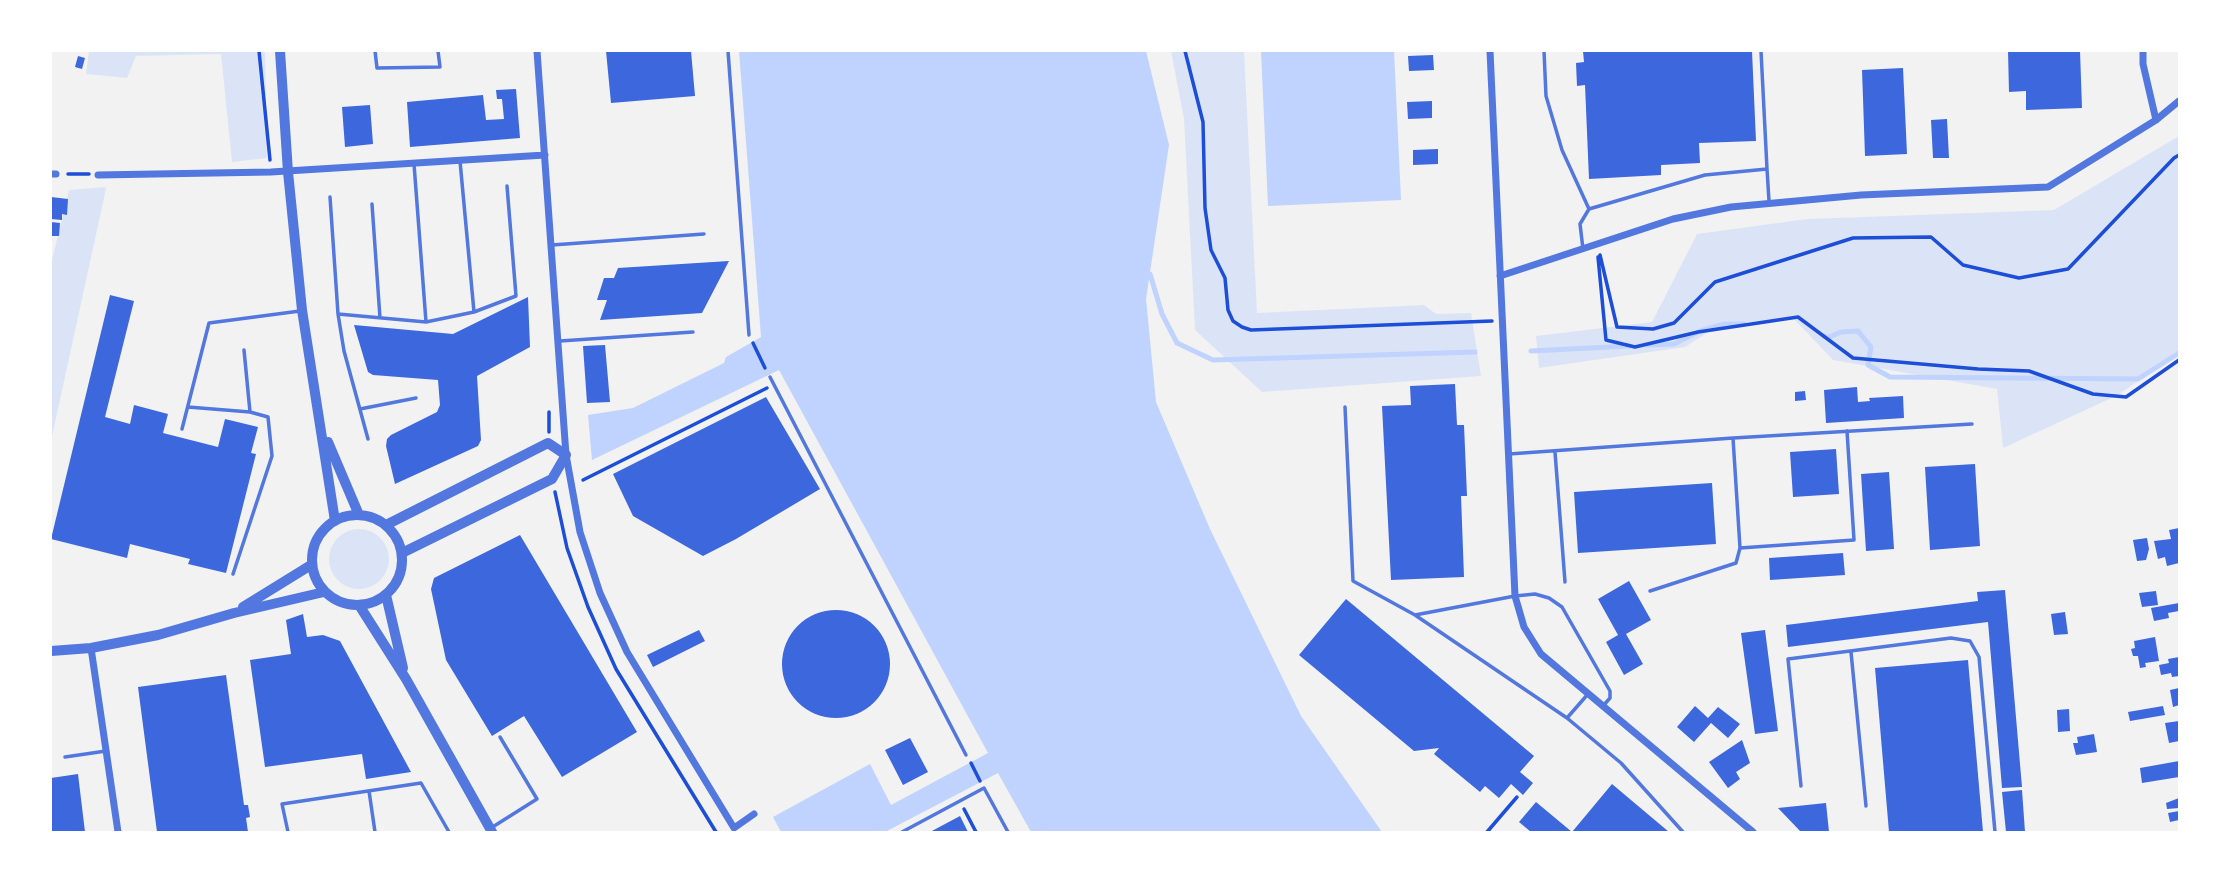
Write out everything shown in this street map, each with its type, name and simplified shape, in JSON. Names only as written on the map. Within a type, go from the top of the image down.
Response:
[{"type":"street","points":[[280,51],[288,172],[302,310],[335,520]]},
{"type":"street","points":[[537,51],[566,455],[580,532],[600,593],[627,652],[734,828],[754,814]]},
{"type":"street","points":[[1490,51],[1515,596],[1524,627],[1541,654],[1753,832]]},
{"type":"street","points":[[2143,51],[2143,64],[2157,120]]},
{"type":"street","points":[[1500,276],[1673,219],[1731,207],[1861,195],[2048,187],[2157,120],[2179,101]]},
{"type":"street","points":[[97,175],[288,172],[545,155]]},
{"type":"street","points":[[322,428],[359,515]]},
{"type":"street","points":[[386,525],[548,443],[566,455]]},
{"type":"street","points":[[401,553],[552,479],[566,455]]},
{"type":"street","points":[[359,515],[377,519],[386,525],[399,543],[401,553],[399,576],[386,596],[375,602],[359,605],[343,603],[324,592],[311,565],[313,548],[318,537],[335,520],[359,515]]},
{"type":"street","points":[[234,613],[311,565]]},
{"type":"street","points":[[51,651],[91,648],[158,635],[234,613],[324,592]]},
{"type":"street","points":[[386,596],[406,679]]},
{"type":"street","points":[[359,605],[406,679],[491,831]]},
{"type":"street","points":[[91,648],[118,832]]},
{"type":"lane","points":[[374,51],[377,68],[440,67],[438,51]]},
{"type":"lane","points":[[728,51],[749,335]]},
{"type":"lane","points":[[1544,51],[1546,96],[1562,150],[1589,209]]},
{"type":"lane","points":[[1761,51],[1769,204]]},
{"type":"lane","points":[[460,161],[474,312]]},
{"type":"lane","points":[[414,164],[426,322]]},
{"type":"lane","points":[[1583,249],[1580,224],[1589,209],[1705,175],[1767,169]]},
{"type":"lane","points":[[338,314],[426,322],[474,312],[516,296],[507,186]]},
{"type":"lane","points":[[330,197],[338,314],[344,351],[368,439]]},
{"type":"lane","points":[[372,204],[380,318]]},
{"type":"lane","points":[[551,245],[704,234]]},
{"type":"lane","points":[[182,429],[209,323],[302,310]]},
{"type":"lane","points":[[558,341],[693,332]]},
{"type":"lane","points":[[244,350],[250,412]]},
{"type":"lane","points":[[770,376],[966,755]]},
{"type":"lane","points":[[360,409],[416,398]]},
{"type":"lane","points":[[188,407],[250,412],[268,417],[271,456],[233,574]]},
{"type":"lane","points":[[1345,407],[1353,581],[1415,615],[1567,718],[1621,763],[1683,832]]},
{"type":"lane","points":[[1509,454],[1972,424]]},
{"type":"lane","points":[[1740,548],[1854,540],[1847,431]]},
{"type":"lane","points":[[1650,591],[1736,563],[1740,548],[1733,438]]},
{"type":"lane","points":[[1555,452],[1565,582]]},
{"type":"lane","points":[[1415,615],[1515,596],[1535,594],[1549,598],[1562,607],[1610,691],[1603,706]]},
{"type":"lane","points":[[1801,786],[1788,659],[1951,638],[1970,641],[1979,657],[1995,832]]},
{"type":"lane","points":[[1850,651],[1866,806]]},
{"type":"lane","points":[[1567,718],[1588,694]]},
{"type":"lane","points":[[491,831],[537,799],[500,737]]},
{"type":"lane","points":[[65,757],[106,751]]},
{"type":"lane","points":[[288,832],[282,804],[421,783],[449,832]]},
{"type":"lane","points":[[902,832],[984,788],[1008,832]]},
{"type":"lane","points":[[369,791],[374,832]]},
{"type":"path","points":[[259,51],[271,172]]},
{"type":"path","points":[[1185,51],[1203,122],[1206,157],[1205,208],[1210,250],[1225,278],[1228,310],[1233,321],[1251,330],[1503,321]]},
{"type":"path","points":[[1597,244],[1617,327],[1653,330],[1674,323],[1715,282],[1853,238],[1931,237],[1963,265],[2019,278],[2068,269],[2179,155]]},
{"type":"path","points":[[53,174],[97,175]]},
{"type":"path","points":[[1597,244],[1606,341],[1635,347],[1698,332],[1798,317],[1853,358],[2029,371],[2093,394],[2126,397],[2179,360]]},
{"type":"path","points":[[749,335],[770,376]]},
{"type":"path","points":[[572,485],[774,384]]},
{"type":"path","points":[[966,755],[984,788]]},
{"type":"path","points":[[1487,832],[1517,797]]},
{"type":"path","points":[[960,801],[976,832]]},
{"type":"shaded area","points":[[89,51],[265,51],[267,158],[232,162],[221,54],[136,56],[127,78],[86,74]]},
{"type":"shaded area","points":[[1171,51],[1244,51],[1257,313],[1424,305],[1436,314],[1471,313],[1481,376],[1262,392],[1195,330],[1184,119]]},
{"type":"shaded area","points":[[2179,136],[2179,354],[2116,396],[2003,448],[1997,389],[1833,360],[1793,318],[1719,325],[1685,347],[1539,368],[1536,336],[1652,322],[1697,234],[1807,219],[2054,210]]},
{"type":"shaded area","points":[[106,187],[51,441],[51,264],[69,190]]},
{"type":"shaded area","points":[[359,529],[376,534],[384,542],[389,559],[384,576],[376,584],[359,589],[342,584],[334,576],[329,559],[334,542],[342,534]]},
{"type":"water","points":[[739,51],[1146,51],[1169,145],[1146,299],[1156,402],[1210,529],[1301,716],[1382,832],[1031,832],[998,773],[885,832],[781,832],[773,817],[870,764],[891,805],[988,753],[779,370],[592,460],[588,415],[633,408],[724,363],[726,357],[761,337]]},
{"type":"water","points":[[1261,51],[1394,51],[1401,200],[1268,206]]},
{"type":"building","points":[[606,51],[691,51],[695,96],[611,103]]},
{"type":"building","points":[[1583,51],[1752,51],[1756,141],[1699,143],[1700,163],[1661,165],[1661,175],[1589,179],[1585,85],[1577,86],[1576,63],[1584,62]]},
{"type":"building","points":[[2008,51],[2080,51],[2082,108],[2026,110],[2026,91],[2009,92]]},
{"type":"building","points":[[1433,55],[1434,70],[1409,71],[1408,56]]},
{"type":"building","points":[[78,56],[85,58],[82,69],[75,67]]},
{"type":"building","points":[[1903,68],[1907,154],[1865,156],[1862,70]]},
{"type":"building","points":[[516,89],[520,138],[410,147],[407,102],[483,95],[486,120],[504,119],[502,99],[497,99],[496,90]]},
{"type":"building","points":[[1432,101],[1432,118],[1408,119],[1407,102]]},
{"type":"building","points":[[370,105],[373,144],[345,147],[342,107]]},
{"type":"building","points":[[1947,119],[1949,158],[1933,158],[1931,120]]},
{"type":"building","points":[[1438,149],[1438,164],[1413,165],[1413,150]]},
{"type":"building","points":[[51,197],[68,199],[67,215],[62,214],[62,220],[51,219]]},
{"type":"building","points":[[51,222],[60,223],[59,236],[51,236]]},
{"type":"building","points":[[729,261],[702,313],[600,320],[607,300],[597,300],[604,278],[614,278],[618,268]]},
{"type":"building","points":[[110,295],[134,301],[105,417],[130,424],[134,405],[168,414],[163,433],[218,447],[225,419],[258,427],[251,453],[256,454],[226,573],[188,564],[190,559],[130,544],[127,558],[51,539]]},
{"type":"building","points":[[528,297],[530,347],[477,376],[481,440],[478,446],[395,484],[386,446],[387,439],[437,412],[440,405],[438,380],[373,375],[368,372],[354,325],[453,334]]},
{"type":"building","points":[[605,345],[610,402],[587,403],[583,346]]},
{"type":"building","points":[[1455,384],[1457,425],[1464,425],[1467,496],[1461,496],[1464,577],[1391,580],[1382,406],[1411,405],[1410,386]]},
{"type":"building","points":[[1857,387],[1858,402],[1870,401],[1869,398],[1903,396],[1904,418],[1826,423],[1824,390]]},
{"type":"building","points":[[1805,391],[1806,400],[1795,401],[1795,392]]},
{"type":"building","points":[[766,397],[820,489],[703,556],[633,516],[613,474]]},
{"type":"building","points":[[1836,449],[1839,494],[1793,497],[1790,452]]},
{"type":"building","points":[[1975,464],[1980,546],[1930,550],[1925,467]]},
{"type":"building","points":[[1889,472],[1894,549],[1866,551],[1861,474]]},
{"type":"building","points":[[1712,483],[1716,544],[1578,553],[1574,492]]},
{"type":"building","points":[[2179,528],[2179,563],[2167,566],[2165,557],[2158,559],[2154,541],[2171,539],[2169,530]]},
{"type":"building","points":[[520,535],[637,732],[562,777],[524,716],[492,736],[446,660],[431,589],[434,578]]},
{"type":"building","points":[[2147,538],[2149,549],[2146,560],[2137,561],[2133,540]]},
{"type":"building","points":[[1843,553],[1845,575],[1770,580],[1769,558]]},
{"type":"building","points":[[1629,581],[1651,620],[1626,634],[1643,664],[1624,675],[1606,642],[1618,635],[1598,599]]},
{"type":"building","points":[[2005,590],[2022,787],[2002,788],[1988,622],[1788,647],[1786,625],[1978,601],[1977,592]]},
{"type":"building","points":[[2156,591],[2158,605],[2142,607],[2139,593]]},
{"type":"building","points":[[1346,599],[1534,756],[1520,772],[1533,783],[1523,795],[1511,784],[1499,798],[1485,786],[1480,792],[1434,754],[1439,748],[1414,751],[1299,655]]},
{"type":"building","points":[[2179,603],[2179,611],[2168,613],[2169,618],[2154,621],[2151,608]]},
{"type":"building","points":[[836,610],[857,614],[874,626],[886,643],[890,664],[886,685],[874,702],[857,714],[836,718],[815,714],[798,702],[786,685],[782,664],[786,643],[798,626],[815,614]]},
{"type":"building","points":[[2065,612],[2068,634],[2054,635],[2051,614]]},
{"type":"building","points":[[303,614],[307,637],[323,635],[340,641],[411,772],[366,779],[362,754],[265,767],[250,660],[291,654],[286,620]]},
{"type":"building","points":[[699,630],[705,641],[653,667],[647,655]]},
{"type":"building","points":[[1765,630],[1778,731],[1755,734],[1741,633]]},
{"type":"building","points":[[2155,637],[2159,661],[2145,663],[2146,667],[2140,668],[2138,656],[2133,656],[2131,649],[2135,648],[2134,641]]},
{"type":"building","points":[[2179,657],[2179,676],[2172,677],[2171,673],[2161,675],[2159,665],[2169,663],[2168,659]]},
{"type":"building","points":[[1968,660],[1983,832],[1889,832],[1875,668]]},
{"type":"building","points":[[226,675],[244,805],[248,805],[250,817],[246,818],[248,832],[157,832],[138,687]]},
{"type":"building","points":[[2179,688],[2179,705],[2173,707],[2170,690]]},
{"type":"building","points":[[1695,706],[1708,718],[1718,707],[1740,724],[1728,738],[1711,723],[1694,742],[1677,727]]},
{"type":"building","points":[[2163,706],[2165,715],[2130,721],[2128,712]]},
{"type":"building","points":[[2069,709],[2070,731],[2058,732],[2057,710]]},
{"type":"building","points":[[2179,721],[2179,741],[2169,743],[2165,723]]},
{"type":"building","points":[[2094,734],[2097,752],[2076,755],[2073,743],[2078,743],[2077,737]]},
{"type":"building","points":[[910,738],[928,772],[903,785],[885,750]]},
{"type":"building","points":[[1742,740],[1750,763],[1736,772],[1740,779],[1728,788],[1709,762]]},
{"type":"building","points":[[2179,761],[2179,777],[2142,783],[2140,768]]},
{"type":"building","points":[[78,774],[85,832],[51,832],[51,778]]},
{"type":"building","points":[[1612,784],[1669,832],[1572,832]]},
{"type":"building","points":[[2022,790],[2025,832],[2006,832],[2002,792]]},
{"type":"building","points":[[2179,798],[2179,808],[2167,809],[2166,803]]},
{"type":"building","points":[[1536,802],[1572,832],[1531,832],[1519,822]]},
{"type":"building","points":[[1826,803],[1829,832],[1801,832],[1778,808]]},
{"type":"building","points":[[2179,811],[2179,820],[2170,822],[2168,813]]},
{"type":"building","points":[[960,816],[968,832],[930,832]]},
{"type":"waterway","points":[[1150,274],[1162,314],[1177,343],[1213,360],[1475,352]]},
{"type":"waterway","points":[[1646,345],[1674,344],[1700,331],[1725,324],[1744,324]]},
{"type":"waterway","points":[[1824,336],[1827,338],[1841,332],[1858,331],[1871,347],[1868,365],[1890,377],[2138,379],[2179,353]]},
{"type":"waterway","points":[[1531,351],[1629,346]]}]
